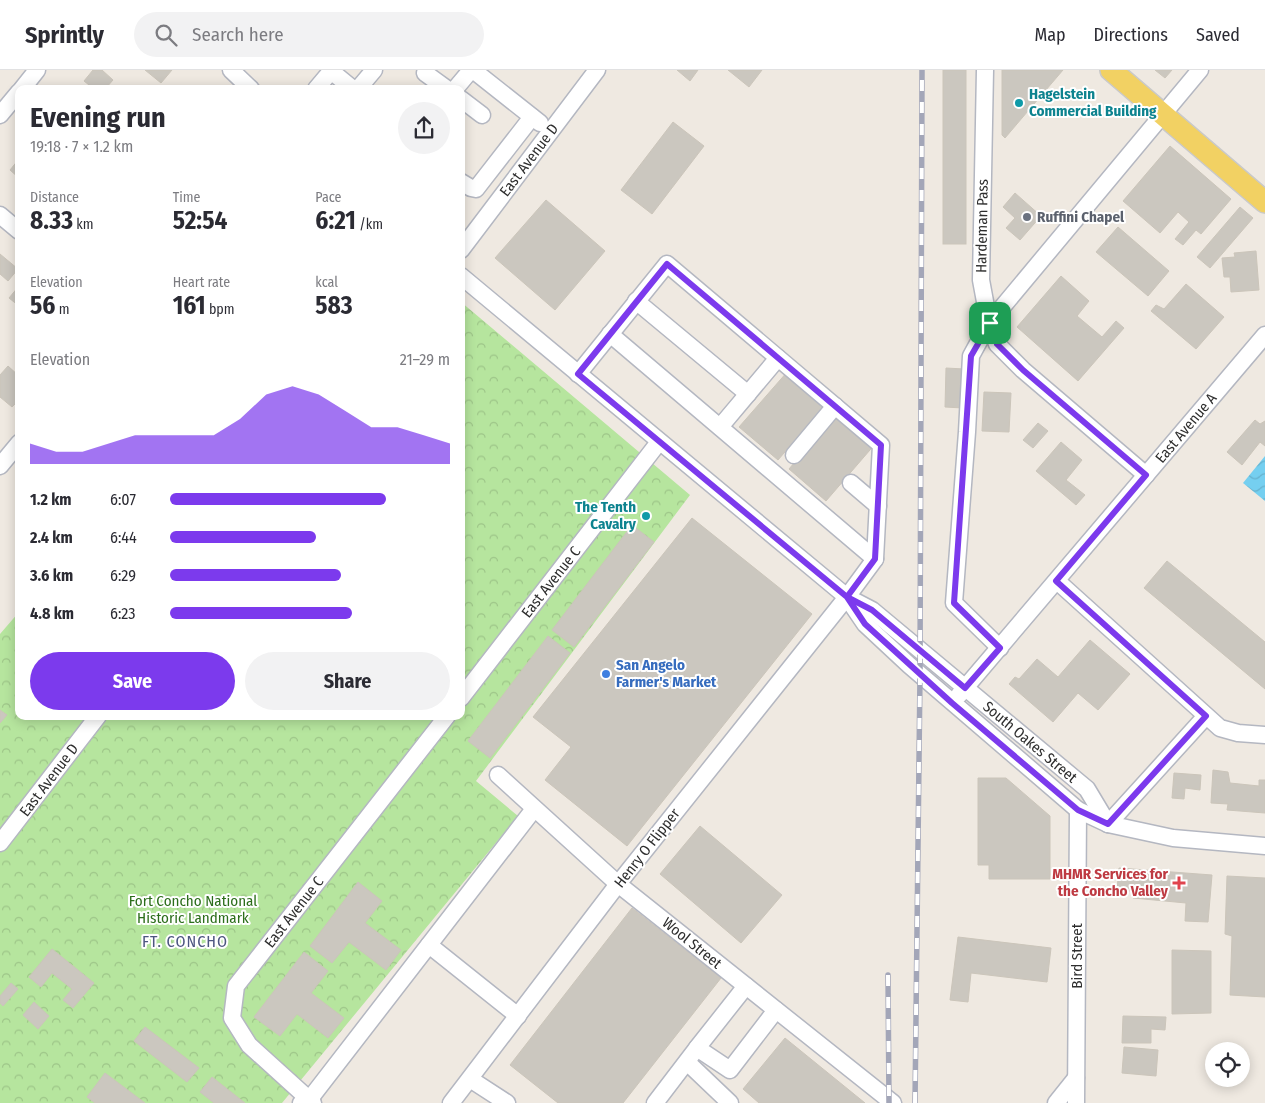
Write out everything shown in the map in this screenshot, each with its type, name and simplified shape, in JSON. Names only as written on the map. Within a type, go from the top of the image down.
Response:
[{"type":"main road","points":[[1111,70],[1265,202]]},
{"type":"street","points":[[25,85],[37,70]]},
{"type":"street","points":[[231,70],[247,85]]},
{"type":"street","points":[[361,85],[374,70]]},
{"type":"street","points":[[459,85],[472,70],[550,132]]},
{"type":"street","name":"East Avenue D","points":[[465,245],[597,70]]},
{"type":"street","name":"Hardeman Pass","points":[[985,70],[981,280],[990,323],[997,344],[1023,370],[1146,475]]},
{"type":"street","points":[[1000,648],[954,603],[971,356],[990,323],[1200,70]]},
{"type":"street","points":[[320,85],[332,71],[348,85]]},
{"type":"street","points":[[425,73],[442,85]]},
{"type":"street","points":[[0,115],[15,97]]},
{"type":"street","points":[[465,103],[482,115]]},
{"type":"street","points":[[496,204],[469,186],[532,117]]},
{"type":"street","points":[[0,215],[15,228]]},
{"type":"street","points":[[578,374],[667,264],[881,445],[875,559]]},
{"type":"street","name":"South Oakes Street","points":[[465,279],[847,597],[872,610],[1087,789],[1108,824]]},
{"type":"street","points":[[636,301],[748,394]]},
{"type":"street","points":[[610,334],[875,559]]},
{"type":"street","name":"East Avenue A","points":[[952,703],[1265,336]]},
{"type":"street","points":[[720,427],[778,358]]},
{"type":"street","points":[[794,455],[835,406]]},
{"type":"street","name":"East Avenue C","points":[[465,693],[659,442]]},
{"type":"street","points":[[0,466],[15,448]]},
{"type":"street","points":[[851,482],[878,506]]},
{"type":"street","name":"Henry O Flipper","points":[[452,1103],[618,884],[847,597],[875,559]]},
{"type":"street","points":[[1056,581],[1220,728],[1238,733],[1265,735]]},
{"type":"street","name":"South Oakes Street","points":[[847,597],[865,624],[952,703],[1078,810],[1108,824],[1173,838],[1265,846]]},
{"type":"street","points":[[1108,824],[1206,716]]},
{"type":"street","name":"East Avenue D","points":[[0,843],[95,720]]},
{"type":"street","name":"East Avenue C","points":[[307,1102],[249,1045],[232,1018],[236,986],[444,720]]},
{"type":"street","name":"Wool Street","points":[[498,775],[618,884],[892,1103]]},
{"type":"street","points":[[307,1102],[534,809]]},
{"type":"street","name":"Bird Street","points":[[1076,1103],[1078,810]]},
{"type":"street","points":[[429,945],[518,1016]]},
{"type":"street","points":[[655,1103],[746,986]]},
{"type":"street","points":[[698,1048],[730,1070],[776,1010]]},
{"type":"street","points":[[687,1062],[730,1103]]},
{"type":"street","points":[[1056,1103],[1076,1078]]},
{"type":"street","points":[[470,1079],[507,1103]]},
{"type":"green space","name":"Fort Concho National Historic Landmark","points":[[465,305],[690,495],[476,781],[518,816],[282,1103],[0,1103],[0,634],[15,617],[15,720],[465,720]]},
{"type":"water","points":[[1265,456],[1265,501],[1243,483]]},
{"type":"building","points":[[93,70],[102,70],[113,80],[109,85],[89,85],[84,81]]},
{"type":"building","points":[[145,70],[172,70],[161,83]]},
{"type":"building","points":[[677,70],[698,70],[690,81]]},
{"type":"building","points":[[728,70],[762,70],[749,87]]},
{"type":"building","points":[[943,70],[966,70],[966,244],[943,244]]},
{"type":"building","name":"Hagelstein Commercial Building","points":[[1002,70],[1063,70],[1005,138],[1002,135]]},
{"type":"building","points":[[1155,70],[1172,70],[1165,78]]},
{"type":"building","points":[[673,122],[704,146],[652,214],[621,190]]},
{"type":"building","points":[[1170,146],[1231,199],[1201,234],[1196,230],[1183,245],[1175,239],[1189,222],[1178,212],[1160,233],[1123,201]]},
{"type":"building","points":[[15,164],[15,174],[10,170]]},
{"type":"building","name":"Ruffini Chapel","points":[[1015,193],[1041,216],[1020,240],[1006,228],[1015,218],[1003,207]]},
{"type":"building","points":[[546,200],[605,251],[555,310],[495,258]]},
{"type":"building","points":[[1240,207],[1253,218],[1210,268],[1197,257]]},
{"type":"building","points":[[1118,227],[1169,271],[1148,296],[1096,252]]},
{"type":"building","points":[[1256,251],[1259,290],[1231,292],[1230,277],[1224,277],[1222,258],[1235,257],[1234,253]]},
{"type":"building","points":[[0,254],[15,266],[15,273],[8,281],[0,274]]},
{"type":"building","points":[[1061,276],[1089,301],[1077,316],[1102,337],[1116,321],[1124,328],[1078,381],[1017,327]]},
{"type":"building","points":[[1186,284],[1224,317],[1196,349],[1151,311],[1156,305],[1164,309]]},
{"type":"building","points":[[15,291],[15,303],[9,298]]},
{"type":"building","points":[[8,366],[15,372],[15,404],[12,407],[0,397],[0,375]]},
{"type":"building","points":[[946,368],[964,369],[963,408],[945,407]]},
{"type":"building","points":[[788,371],[826,404],[778,460],[739,427]]},
{"type":"building","points":[[984,392],[1011,393],[1009,432],[982,431]]},
{"type":"building","points":[[838,411],[876,443],[826,501],[789,469]]},
{"type":"building","points":[[1255,420],[1260,424],[1265,421],[1265,446],[1260,442],[1242,465],[1227,452]]},
{"type":"building","points":[[1038,423],[1048,431],[1033,448],[1023,440]]},
{"type":"building","points":[[1061,442],[1082,460],[1066,480],[1085,495],[1076,505],[1036,471]]},
{"type":"building","points":[[692,518],[812,614],[627,846],[545,780],[571,747],[533,717]]},
{"type":"building","points":[[632,525],[654,542],[574,647],[552,630]]},
{"type":"building","points":[[1167,561],[1265,642],[1265,689],[1144,588]]},
{"type":"building","points":[[548,636],[570,653],[490,758],[468,741]]},
{"type":"building","points":[[1090,640],[1130,674],[1098,710],[1078,693],[1053,722],[1009,684],[1015,677],[1019,679],[1037,659],[1058,677]]},
{"type":"building","points":[[0,710],[7,715],[0,723]]},
{"type":"building","points":[[1213,770],[1228,772],[1230,783],[1259,786],[1259,780],[1265,780],[1265,813],[1227,810],[1228,804],[1211,803]]},
{"type":"building","points":[[1174,773],[1201,775],[1200,790],[1185,788],[1184,799],[1172,798]]},
{"type":"building","points":[[978,778],[1006,778],[1050,816],[1050,879],[989,879],[989,865],[978,865]]},
{"type":"building","points":[[700,826],[782,895],[741,943],[660,874]]},
{"type":"building","points":[[1119,868],[1212,875],[1208,922],[1185,921],[1186,903],[1133,898],[1131,891],[1117,890]]},
{"type":"building","points":[[1227,876],[1265,878],[1265,997],[1230,995],[1232,936],[1225,934]]},
{"type":"building","points":[[358,882],[382,901],[365,923],[401,950],[386,970],[349,942],[332,963],[310,946]]},
{"type":"building","points":[[632,908],[721,978],[623,1103],[558,1103],[510,1065]]},
{"type":"building","points":[[958,937],[1051,948],[1047,982],[971,973],[968,1002],[950,1000]]},
{"type":"building","points":[[52,949],[94,983],[73,1008],[63,1000],[72,989],[52,973],[41,987],[29,977]]},
{"type":"building","points":[[1172,950],[1211,951],[1211,1013],[1172,1014]]},
{"type":"building","points":[[304,952],[328,971],[311,993],[344,1018],[328,1038],[297,1014],[280,1036],[254,1017]]},
{"type":"building","points":[[11,983],[18,989],[3,1006],[0,1003],[0,996]]},
{"type":"building","points":[[34,1002],[49,1016],[38,1029],[23,1015]]},
{"type":"building","points":[[1123,1016],[1166,1017],[1165,1030],[1151,1029],[1151,1043],[1122,1043]]},
{"type":"building","points":[[145,1027],[199,1068],[187,1082],[134,1041]]},
{"type":"building","points":[[785,1038],[865,1103],[759,1103],[743,1089]]},
{"type":"building","points":[[1124,1047],[1158,1050],[1156,1076],[1122,1073]]},
{"type":"building","points":[[105,1073],[145,1103],[95,1103],[87,1097]]},
{"type":"building","points":[[212,1077],[245,1103],[214,1103],[200,1092]]},
{"type":"railway","points":[[915,1103],[920,675],[922,70]]},
{"type":"railway","points":[[888,975],[889,1103]]},
{"type":"place","name":"Hagelstein Commercial Building","points":[[1019,103]]},
{"type":"place","name":"Ruffini Chapel","points":[[1027,217]]},
{"type":"place","name":"The Tenth Cavalry","points":[[646,516]]},
{"type":"place","name":"San Angelo Farmer's Market","points":[[606,674]]},
{"type":"place","name":"MHMR Services for the Concho Valley","points":[[1179,883]]},
{"type":"district","name":"FT. CONCHO","points":[[185,941]]},
{"type":"route","points":[[990,323],[971,356],[954,603],[1000,648],[965,688],[872,610],[847,597],[875,559],[881,445],[667,264],[578,374],[847,597],[865,624],[909,666],[1078,810],[1108,824],[1206,716],[1056,581],[1146,475],[1023,370],[997,344],[990,323]]}]
